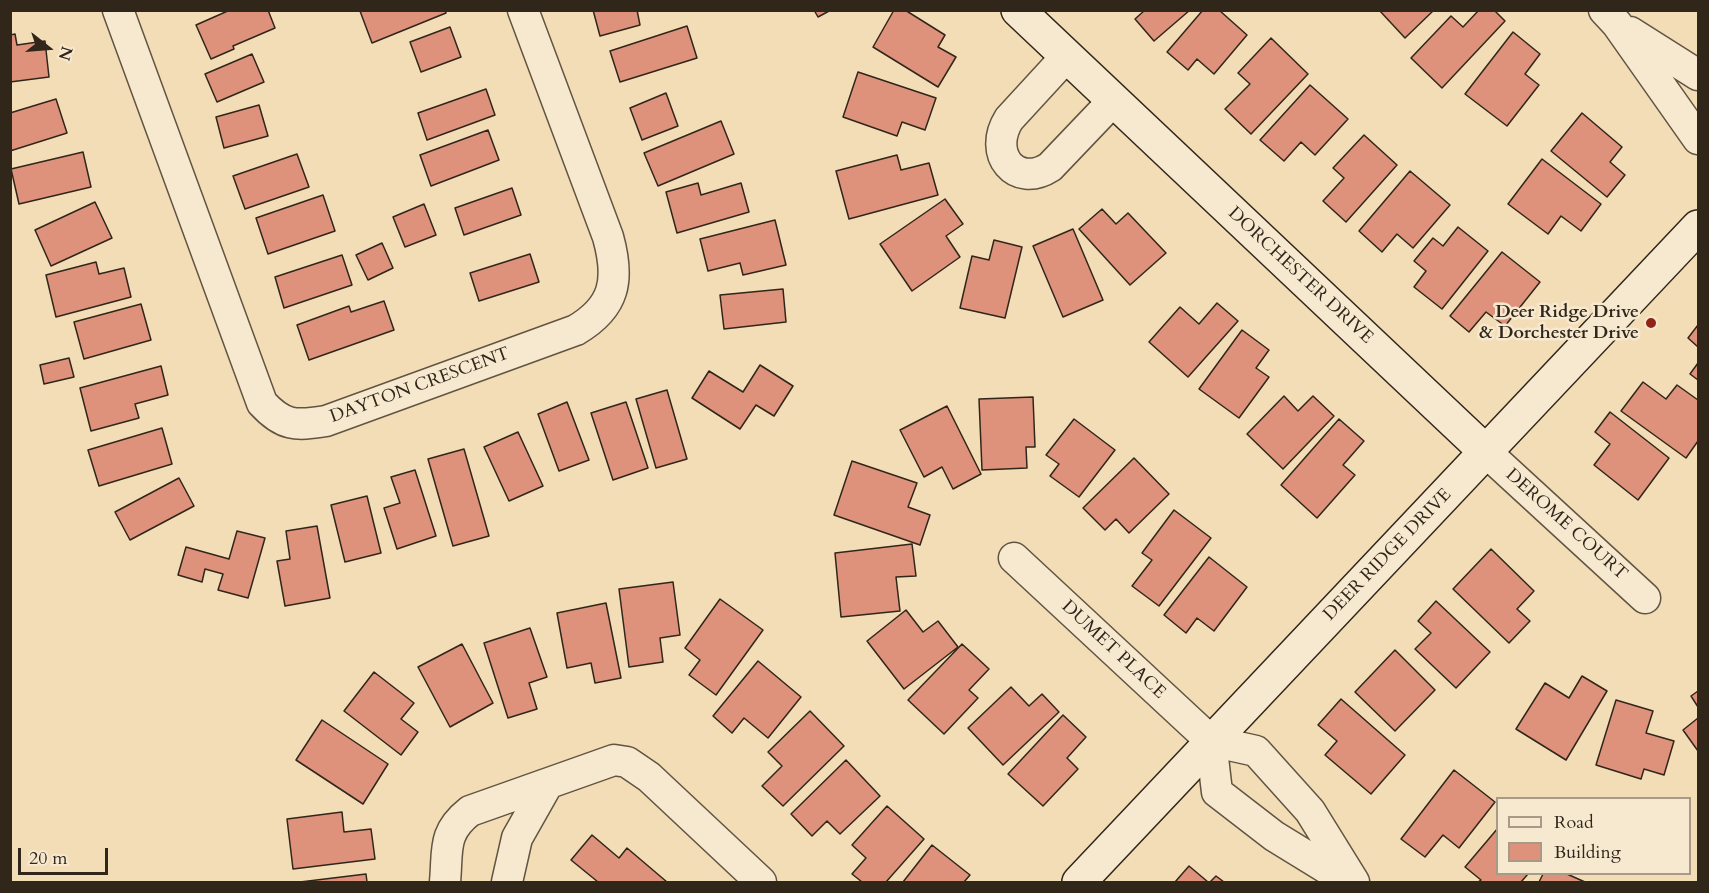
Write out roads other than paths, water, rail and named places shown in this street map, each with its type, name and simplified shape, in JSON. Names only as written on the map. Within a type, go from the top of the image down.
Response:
[{"type":"street","name":"DAYTON CRESCENT","points":[[118,10],[262,403],[284,422],[299,424],[326,421],[576,330],[597,315],[606,304],[611,294],[614,268],[608,237],[523,10]]},
{"type":"street","name":"DORCHESTER DRIVE","points":[[1018,10],[1486,452]]},
{"type":"street","points":[[1611,17],[1698,75]]},
{"type":"street","points":[[1611,17],[1698,139]]},
{"type":"street","points":[[1066,57],[1009,119],[1003,129],[1000,148],[1009,165],[1024,173],[1042,172],[1113,101]]},
{"type":"street","name":"DEER RIDGE DRIVE","points":[[1078,882],[1698,228]]},
{"type":"street","name":"DEROME COURT","points":[[1486,452],[1645,598]]},
{"type":"street","name":"DUMET PLACE","points":[[1014,558],[1212,741]]},
{"type":"street","points":[[1348,882],[1274,836],[1217,792],[1212,741],[1256,751],[1310,811],[1355,882]]},
{"type":"street","points":[[445,882],[448,840],[451,830],[470,812],[614,760],[627,762],[649,777],[761,882]]},
{"type":"street","points":[[507,882],[517,838],[547,784]]},
{"type":"place","name":"Deer Ridge Drive & Dorchester Drive","points":[[1651,323]]}]
